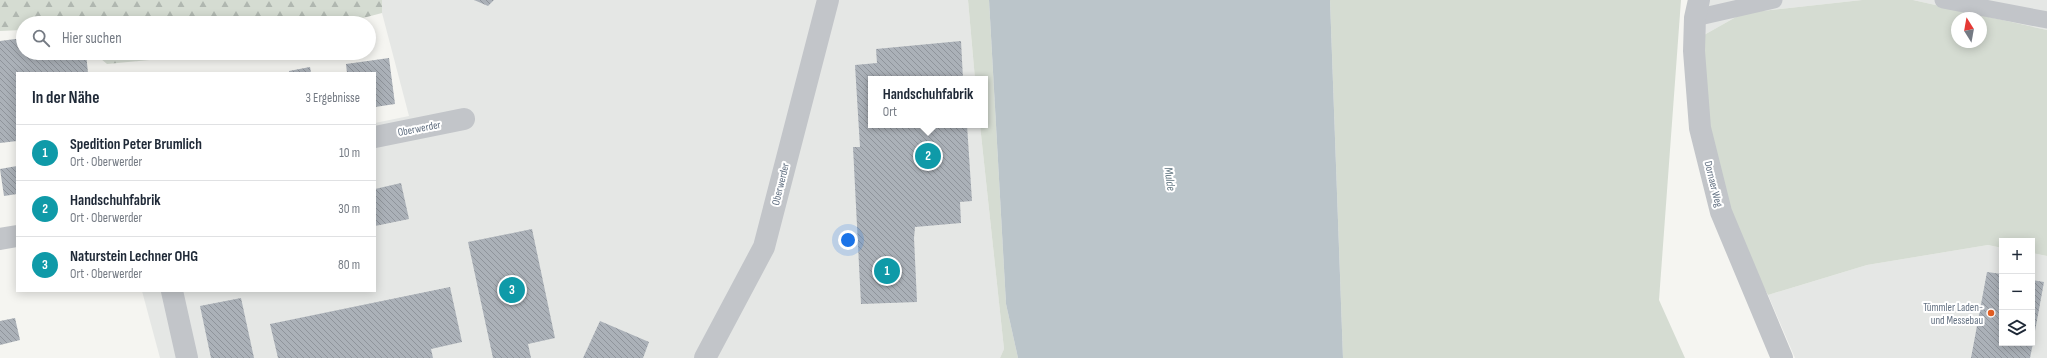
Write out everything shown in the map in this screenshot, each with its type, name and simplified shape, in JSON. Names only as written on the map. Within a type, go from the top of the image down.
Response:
[{"type":"street","name":"Oberwerder","points":[[705,358],[764,247],[828,0]]},
{"type":"street","name":"Dornaer Weg","points":[[1697,9],[1694,51],[1700,128],[1720,212],[1782,358]]},
{"type":"street","name":"Oberwerder","points":[[376,137],[464,119]]},
{"type":"street","points":[[0,239],[16,236]]},
{"type":"street","points":[[172,292],[187,358]]},
{"type":"lane","points":[[1697,9],[1774,0]]},
{"type":"lane","points":[[1943,0],[2047,20]]},
{"type":"shaded area","points":[[382,0],[968,0],[975,76],[868,76],[868,128],[980,128],[1004,349],[1000,358],[160,358],[142,292],[376,292],[376,123],[409,116],[382,13]]},
{"type":"shaded area","points":[[1710,0],[1862,0],[1743,13],[1704,35]]},
{"type":"shaded area","points":[[1913,0],[2047,0],[2047,30],[1987,17],[1987,12],[1967,12]]},
{"type":"shaded area","points":[[1988,245],[1999,247],[1999,346],[2035,346],[2035,254],[2047,256],[2047,358],[1795,358],[1768,295],[1867,265]]},
{"type":"green space","points":[[0,0],[382,0],[382,13],[371,16],[16,16],[16,30],[0,31]]},
{"type":"green space","points":[[968,0],[989,0],[1006,304],[1018,358],[1000,358],[1004,349],[980,128],[988,128],[988,76],[975,76]]},
{"type":"green space","points":[[1330,0],[1681,0],[1659,300],[1685,358],[1343,358]]},
{"type":"green space","points":[[1862,0],[1913,0],[1967,12],[1951,12],[1951,48],[1987,48],[1987,17],[2047,30],[2047,256],[2035,254],[2035,238],[1999,238],[1999,247],[1988,245],[1867,265],[1768,295],[1721,212],[1700,128],[1704,35],[1743,13]]},
{"type":"green space","points":[[102,60],[150,60],[107,64]]},
{"type":"water","name":"Mulde","points":[[989,0],[1330,0],[1343,358],[1018,358],[1006,304]]},
{"type":"building","points":[[474,0],[494,0],[488,6]]},
{"type":"building","points":[[16,39],[16,60],[87,60],[88,72],[16,72],[16,141],[0,143],[0,41]]},
{"type":"building","points":[[961,41],[963,76],[868,76],[868,128],[967,128],[972,201],[960,202],[961,223],[915,227],[914,238],[917,302],[861,304],[853,147],[860,147],[855,65],[877,63],[876,49]]},
{"type":"building","points":[[389,58],[395,104],[376,107],[376,72],[347,72],[346,64]]},
{"type":"building","points":[[310,67],[311,72],[289,72]]},
{"type":"building","points":[[16,166],[16,194],[4,196],[0,169]]},
{"type":"building","points":[[401,183],[409,219],[376,226],[376,189]]},
{"type":"building","points":[[532,229],[555,338],[528,344],[531,358],[493,358],[468,242]]},
{"type":"building","name":"Tümmler Laden- und Messebau","points":[[1987,272],[1999,274],[1999,346],[2032,346],[2030,358],[1971,358]]},
{"type":"building","points":[[2035,280],[2044,282],[2035,331]]},
{"type":"building","points":[[450,287],[462,342],[431,349],[433,358],[278,358],[270,324]]},
{"type":"building","points":[[241,298],[254,358],[211,358],[200,306]]},
{"type":"building","points":[[15,318],[20,340],[0,345],[0,321]]},
{"type":"building","points":[[600,321],[649,342],[643,358],[583,358]]},
{"type":"place","name":"Handschuhfabrik","points":[[928,156]]},
{"type":"place","name":"Spedition Peter Brumlich","points":[[887,271]]},
{"type":"place","name":"Naturstein Lechner OHG","points":[[512,290]]},
{"type":"place","name":"Tümmler Laden- und Messebau","points":[[1991,313]]}]
